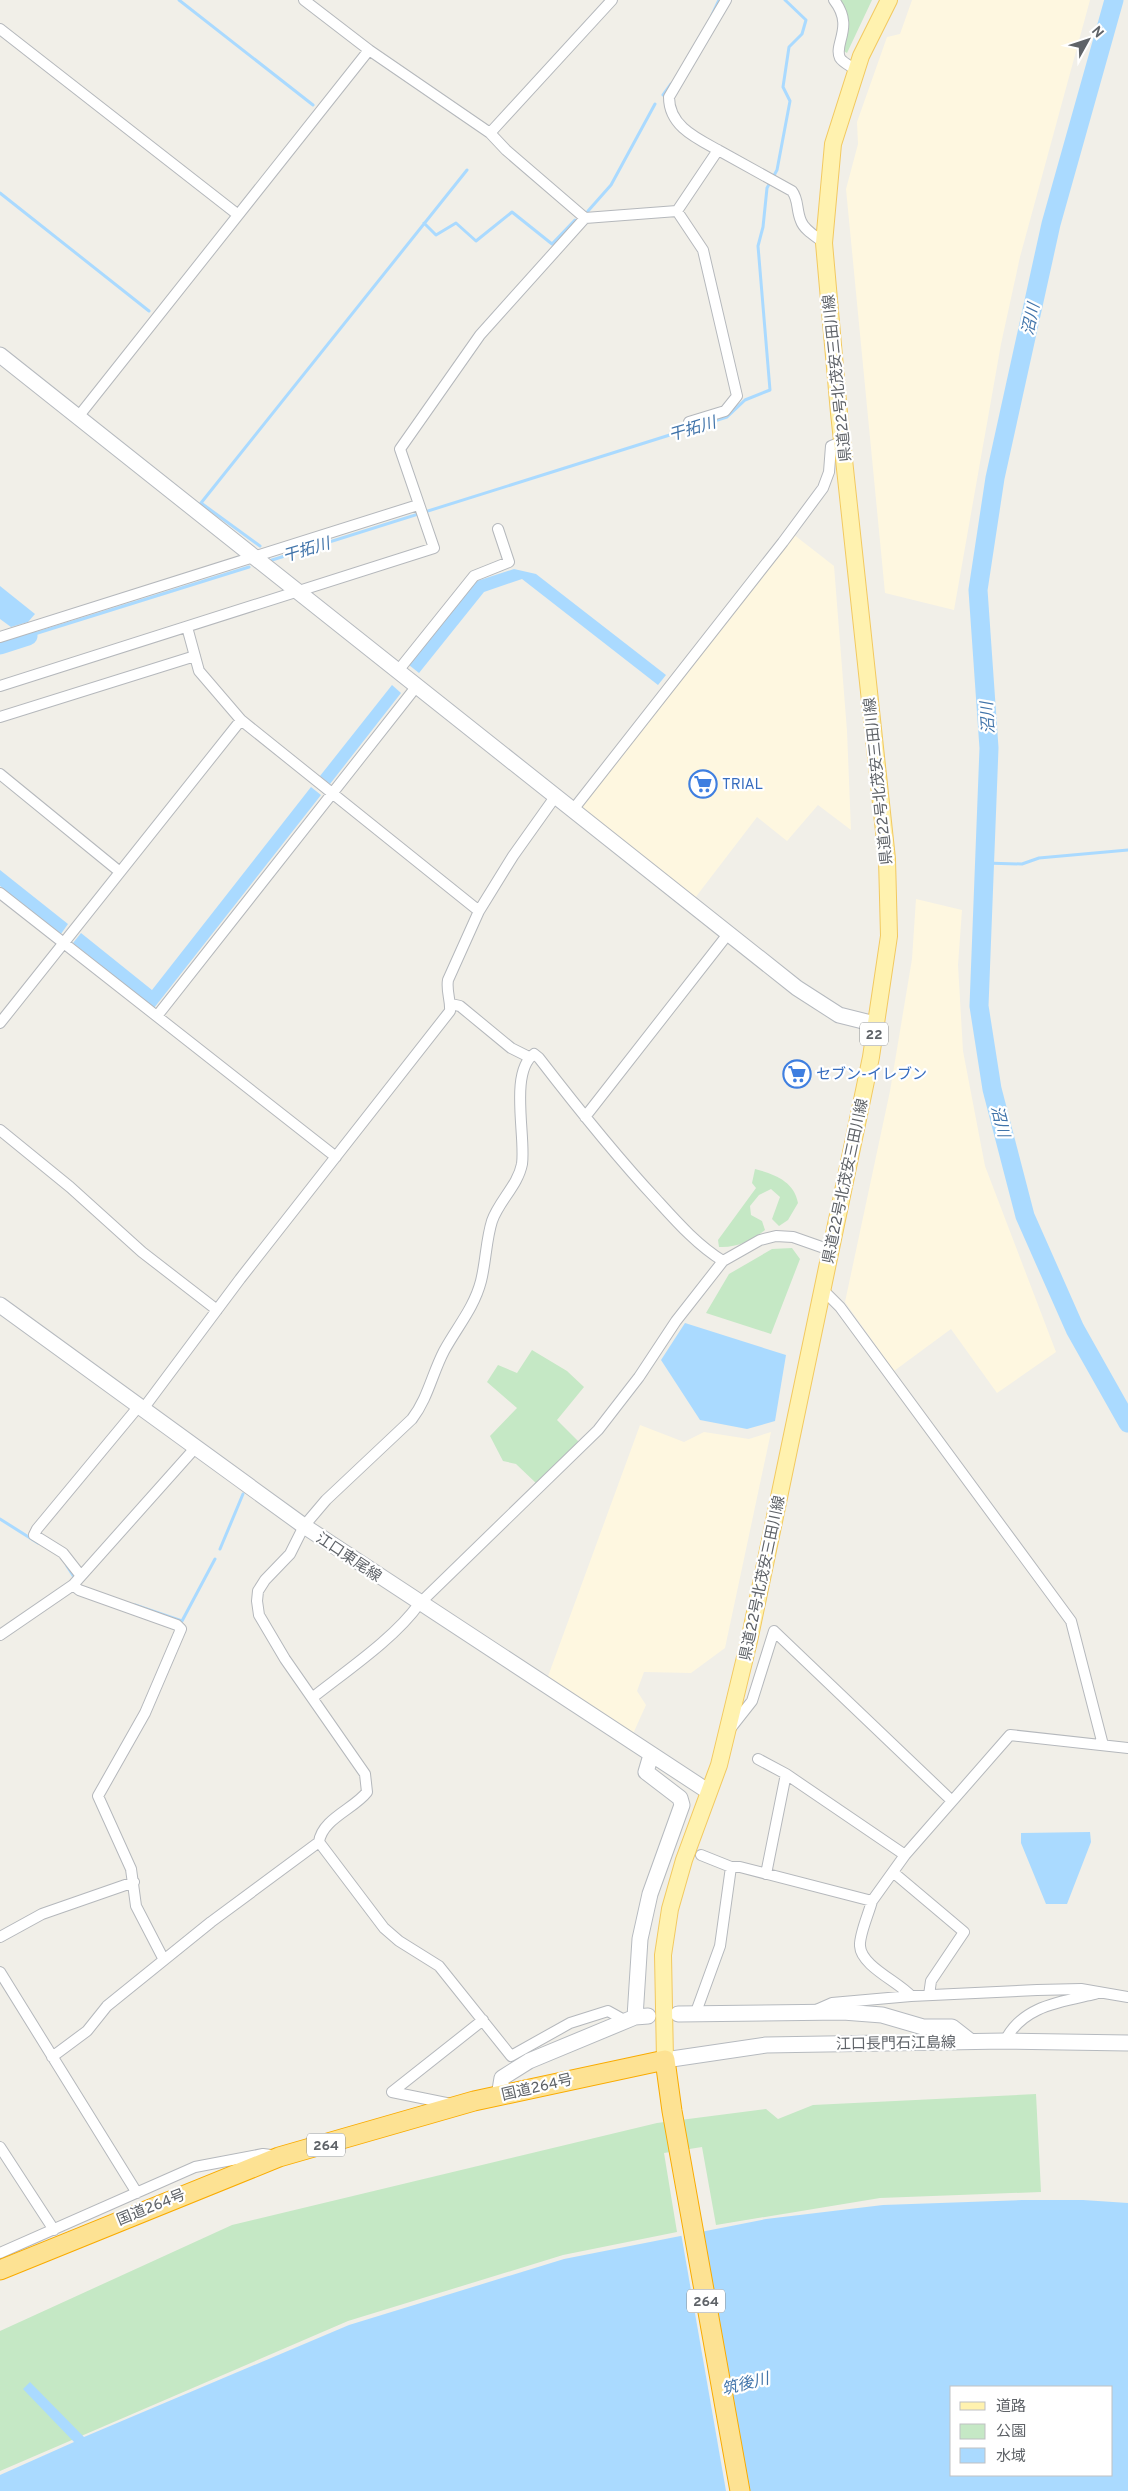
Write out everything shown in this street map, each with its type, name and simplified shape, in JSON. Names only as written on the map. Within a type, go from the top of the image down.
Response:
[{"type":"highway","name":"国道264号","points":[[0,2270],[279,2157],[459,2106],[665,2060]]},
{"type":"highway","name":"264","points":[[665,2060],[672,2111],[740,2491]]},
{"type":"main road","name":"県道22号北茂安三田川線","points":[[665,2060],[664,1955],[670,1910],[684,1860],[709,1792],[727,1734],[749,1641],[871,1057],[888,936],[887,859],[828,298],[824,243],[833,144],[861,56],[889,0]]},
{"type":"street","points":[[304,0],[369,50],[490,133],[506,150],[585,218]]},
{"type":"street","points":[[490,133],[559,60],[612,0]]},
{"type":"street","points":[[726,0],[669,97],[669,104],[677,122],[687,132],[792,191],[797,197],[800,220],[804,226],[824,243]]},
{"type":"street","points":[[834,0],[842,14],[844,27],[838,53],[841,60],[856,70]]},
{"type":"street","points":[[0,30],[237,214]]},
{"type":"street","points":[[78,417],[237,214],[369,50]]},
{"type":"street","points":[[677,212],[718,150]]},
{"type":"street","points":[[0,686],[434,548],[400,449],[480,335],[585,218],[677,212]]},
{"type":"street","points":[[677,212],[703,250],[737,396],[725,411],[689,422]]},
{"type":"street","points":[[0,355],[797,988],[839,1015],[875,1024]]},
{"type":"street","points":[[572,811],[817,496],[829,472],[831,446],[843,441]]},
{"type":"street","points":[[0,637],[254,556],[420,510]]},
{"type":"street","points":[[397,672],[474,576],[509,562],[498,529]]},
{"type":"street","points":[[187,627],[199,671],[241,720],[479,911]]},
{"type":"street","points":[[0,717],[195,656]]},
{"type":"street","points":[[157,1016],[416,687]]},
{"type":"street","points":[[0,1023],[241,720]]},
{"type":"street","points":[[0,774],[120,872]]},
{"type":"street","points":[[81,1576],[63,1553],[34,1535],[37,1529],[141,1408],[450,1011],[451,1004],[446,990],[448,980],[479,911],[513,856],[555,797]]},
{"type":"street","points":[[0,893],[336,1157]]},
{"type":"street","points":[[585,1117],[728,934]]},
{"type":"street","points":[[451,1004],[460,1006],[511,1048],[529,1058]]},
{"type":"street","points":[[636,2018],[608,2011],[570,2023],[511,2056],[439,1966],[398,1940],[384,1928],[319,1842],[320,1835],[326,1826],[363,1798],[368,1786],[361,1768],[285,1659],[259,1615],[258,1591],[290,1554],[304,1526],[326,1500],[412,1419],[423,1405],[444,1352],[469,1313],[480,1282],[492,1222],[498,1207],[517,1178],[522,1164],[521,1083],[529,1058],[534,1054],[585,1117],[676,1221],[710,1253],[722,1261]]},
{"type":"street","points":[[0,1130],[70,1187],[142,1252],[217,1310]]},
{"type":"street","points":[[312,1698],[358,1662],[411,1615],[419,1604],[598,1430],[638,1377],[676,1321],[722,1261],[760,1240],[776,1236],[792,1237],[830,1250]]},
{"type":"street","points":[[822,1289],[840,1306],[1071,1621],[1103,1745]]},
{"type":"street","name":"江口東尾線","points":[[0,1305],[304,1526],[419,1604],[709,1792]]},
{"type":"street","points":[[0,1635],[73,1585],[196,1447]]},
{"type":"street","points":[[73,1585],[79,1590],[181,1629],[145,1713],[98,1796],[134,1882],[136,1906],[164,1960]]},
{"type":"street","points":[[727,1734],[752,1701],[774,1631],[951,1800]]},
{"type":"street","points":[[911,1996],[870,1965],[862,1955],[860,1946],[872,1901],[894,1873],[905,1854],[951,1800],[1010,1736],[1128,1748]]},
{"type":"street","points":[[636,2018],[640,1939],[650,1894],[674,1844],[682,1805],[682,1801],[646,1772],[651,1755]]},
{"type":"street","points":[[758,1758],[786,1774],[905,1854]]},
{"type":"street","points":[[766,1874],[786,1774]]},
{"type":"street","points":[[52,2057],[87,2031],[107,2006],[211,1922],[319,1842]]},
{"type":"street","points":[[701,1855],[731,1868],[740,1867],[872,1901]]},
{"type":"street","points":[[696,2012],[720,1946],[731,1868]]},
{"type":"street","points":[[894,1873],[964,1932],[931,1980],[929,1995]]},
{"type":"street","points":[[0,1937],[42,1914],[134,1882]]},
{"type":"street","points":[[0,1972],[137,2193]]},
{"type":"street","points":[[1005,2040],[1012,2027],[1022,2017],[1034,2010],[1099,1993],[1128,1989]]},
{"type":"street","points":[[807,2013],[832,2003],[929,1995],[1072,1990],[1128,1997]]},
{"type":"street","points":[[678,2014],[696,2012],[882,2014],[923,2027],[952,2027],[970,2041]]},
{"type":"street","points":[[499,2096],[502,2078],[529,2061],[636,2018]]},
{"type":"street","points":[[459,2106],[392,2092],[483,2020]]},
{"type":"street","name":"江口長門石江島線","points":[[665,2060],[766,2046],[1005,2040],[1128,2043]]},
{"type":"street","points":[[0,2147],[54,2230]]},
{"type":"street","points":[[0,2253],[195,2167],[263,2154],[279,2157]]},
{"type":"shaded area","points":[[912,0],[1090,0],[1020,257],[1001,344],[954,610],[885,593],[846,189],[858,144],[857,122],[887,37],[900,34]]},
{"type":"shaded area","points":[[793,534],[834,566],[847,731],[851,830],[818,805],[787,841],[757,817],[695,898],[581,807]]},
{"type":"shaded area","points":[[916,899],[962,910],[958,965],[963,1051],[985,1166],[1056,1352],[997,1393],[951,1329],[894,1371],[845,1302],[890,1091],[912,959]]},
{"type":"shaded area","points":[[640,1425],[684,1442],[704,1432],[749,1439],[771,1432],[725,1648],[691,1673],[644,1672],[637,1691],[646,1705],[632,1736],[547,1679]]},
{"type":"green space","points":[[840,0],[872,0],[847,53],[842,50],[847,28]]},
{"type":"green space","points":[[755,1169],[776,1176],[788,1184],[796,1195],[798,1203],[788,1220],[779,1226],[772,1219],[780,1197],[771,1189],[759,1195],[750,1206],[751,1215],[762,1221],[765,1230],[744,1243],[719,1247],[718,1240],[756,1188],[752,1183]]},
{"type":"green space","points":[[792,1248],[800,1259],[771,1334],[706,1313],[729,1274],[772,1249]]},
{"type":"green space","points":[[532,1350],[567,1371],[584,1387],[557,1420],[580,1443],[537,1484],[516,1464],[503,1461],[490,1436],[517,1408],[487,1382],[498,1365],[517,1373]]},
{"type":"green space","points":[[1036,2094],[1041,2192],[880,2198],[716,2225],[702,2147],[664,2153],[677,2232],[563,2255],[348,2321],[0,2471],[0,2331],[232,2225],[657,2123],[766,2109],[778,2119],[813,2105]]},
{"type":"water","points":[[514,569],[536,574],[666,675],[658,685],[522,579],[484,592],[419,673],[409,665],[477,581]]},
{"type":"water","points":[[0,586],[35,614],[28,622],[11,627],[0,619]]},
{"type":"water","points":[[392,685],[401,693],[330,784],[320,776]]},
{"type":"water","points":[[311,787],[321,795],[154,1008],[73,943],[81,933],[152,990]]},
{"type":"water","points":[[0,870],[68,924],[61,934],[0,886]]},
{"type":"water","points":[[685,1323],[786,1355],[775,1421],[747,1429],[700,1420],[661,1360]]},
{"type":"water","points":[[1090,1832],[1091,1842],[1067,1904],[1046,1904],[1021,1843],[1021,1833]]},
{"type":"water","name":"筑後川","points":[[1022,2200],[1083,2200],[1128,2203],[1128,2491],[0,2491],[0,2475],[74,2442],[23,2389],[30,2382],[84,2437],[349,2325],[564,2259],[766,2219],[883,2205]]},
{"type":"pier","points":[[699,2229],[745,2491],[726,2491],[681,2233]]},
{"type":"waterway","points":[[179,0],[313,105]]},
{"type":"waterway","points":[[712,15],[719,0]]},
{"type":"waterway","name":"干拓川","points":[[272,560],[727,417],[745,400],[770,390],[758,246],[763,227],[767,188],[777,170],[790,101],[783,87],[789,47],[802,34],[806,20],[785,0]]},
{"type":"waterway","name":"沼川","points":[[1114,0],[1051,224],[995,478],[978,590],[989,748],[979,1006],[992,1089],[1025,1216],[1075,1329],[1128,1423]]},
{"type":"waterway","points":[[663,95],[671,84]]},
{"type":"waterway","points":[[588,211],[611,185],[655,104]]},
{"type":"waterway","points":[[260,546],[201,503],[467,170]]},
{"type":"waterway","points":[[0,193],[149,311]]},
{"type":"waterway","points":[[424,223],[436,235],[456,223],[476,241],[512,212],[552,244],[575,220]]},
{"type":"waterway","name":"干拓川","points":[[28,636],[249,567]]},
{"type":"waterway","name":"干拓川","points":[[0,645],[28,636]]},
{"type":"waterway","points":[[984,863],[1022,864],[1039,858],[1128,850]]},
{"type":"waterway","points":[[220,1549],[243,1494]]},
{"type":"waterway","points":[[0,1519],[38,1543]]},
{"type":"waterway","points":[[135,1605],[182,1621],[215,1559]]},
{"type":"waterway","points":[[67,1566],[74,1577]]},
{"type":"place","name":"TRIAL","points":[[703,784]]},
{"type":"place","name":"セブン-イレブン","points":[[797,1074]]}]
